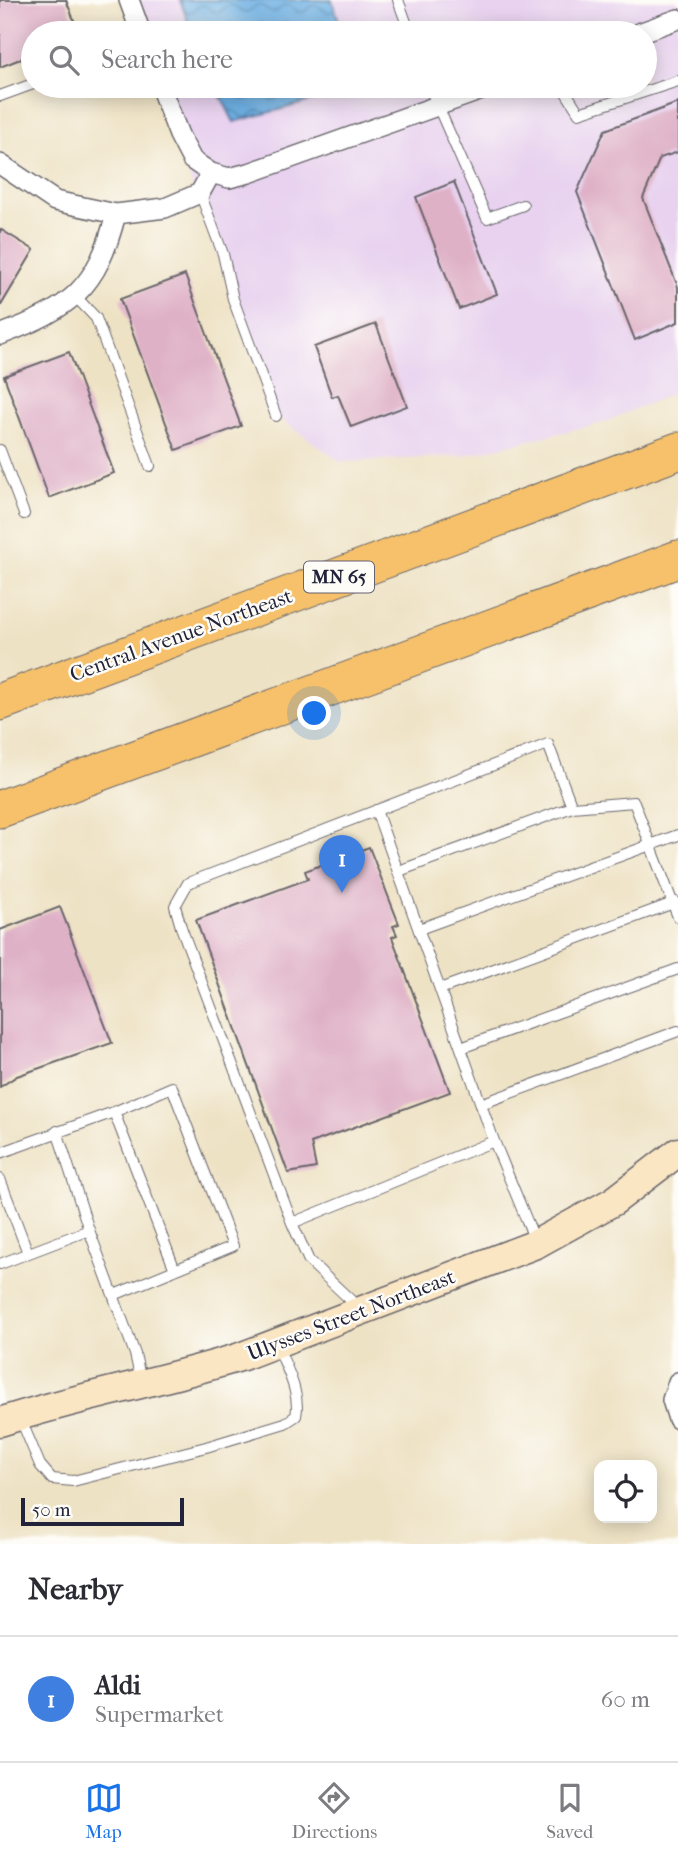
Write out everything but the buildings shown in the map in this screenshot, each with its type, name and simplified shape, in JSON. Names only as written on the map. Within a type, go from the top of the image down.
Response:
[{"type":"highway","name":"Central Avenue Northeast","points":[[0,702],[678,451]]},
{"type":"highway","points":[[0,809],[678,559]]},
{"type":"street","points":[[129,0],[137,21]]},
{"type":"street","points":[[657,27],[678,19]]},
{"type":"street","points":[[165,98],[192,160],[211,173],[229,178],[461,98]]},
{"type":"street","points":[[0,164],[55,201],[116,214],[165,208],[200,193],[211,173]]},
{"type":"street","points":[[0,335],[47,315],[89,283],[110,240],[116,214]]},
{"type":"street","name":"Ulysses Street Northeast","points":[[9,1419],[194,1372],[363,1311],[536,1244],[614,1201],[678,1152]]},
{"type":"street","points":[[678,1382],[672,1401],[678,1419]]},
{"type":"lane","points":[[398,0],[406,21]]},
{"type":"lane","points":[[657,88],[678,81]]},
{"type":"lane","points":[[0,96],[21,88]]},
{"type":"lane","points":[[434,98],[487,218],[523,205]]},
{"type":"lane","points":[[570,98],[579,113],[625,98]]},
{"type":"lane","points":[[200,193],[223,254],[233,299],[276,416]]},
{"type":"lane","points":[[75,296],[96,318],[150,466]]},
{"type":"lane","points":[[0,450],[24,514]]},
{"type":"lane","points":[[363,1311],[309,1261],[292,1223],[175,906],[188,883],[548,744],[572,807]]},
{"type":"lane","points":[[399,871],[572,807],[634,802],[675,902],[678,917]]},
{"type":"lane","points":[[376,810],[494,1141],[536,1244]]},
{"type":"lane","points":[[419,929],[678,835]]},
{"type":"lane","points":[[440,989],[675,902]]},
{"type":"lane","points":[[461,1048],[678,969]]},
{"type":"lane","points":[[481,1104],[678,1031]]},
{"type":"lane","points":[[0,1153],[114,1112],[172,1087],[233,1245],[114,1295]]},
{"type":"lane","points":[[114,1112],[175,1270]]},
{"type":"lane","points":[[57,1131],[89,1230],[135,1354],[142,1385]]},
{"type":"lane","points":[[292,1223],[494,1141]]},
{"type":"lane","points":[[0,1179],[28,1253]]},
{"type":"lane","points":[[0,1264],[89,1230]]},
{"type":"lane","points":[[9,1419],[31,1440],[40,1465],[52,1479],[73,1480],[206,1447],[285,1423],[296,1416],[298,1406],[295,1392],[276,1343]]},
{"type":"shaded area","points":[[125,0],[678,0],[678,391],[602,423],[462,456],[341,462],[276,416],[160,98],[657,98],[657,21],[133,21]]},
{"type":"water","points":[[180,0],[332,0],[339,21],[188,21]]},
{"type":"water","points":[[222,98],[322,98],[234,122]]},
{"type":"place","name":"Aldi","points":[[342,893]]}]
